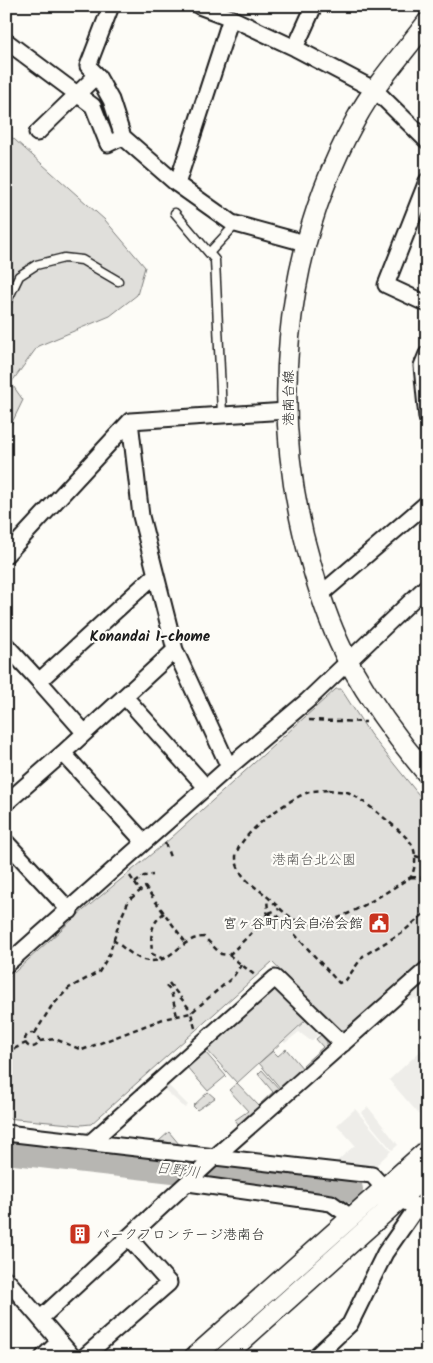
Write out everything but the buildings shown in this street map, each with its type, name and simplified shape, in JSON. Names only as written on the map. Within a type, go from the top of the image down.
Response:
[{"type":"street","points":[[111,6],[88,66],[97,75],[111,100],[122,137],[177,184],[236,224],[305,242]]},
{"type":"street","points":[[199,6],[231,18],[295,48],[375,90],[427,141]]},
{"type":"street","points":[[295,48],[314,6]]},
{"type":"street","points":[[177,184],[231,18]]},
{"type":"street","name":"港南台線","points":[[427,22],[375,90],[356,119],[330,175],[305,242],[297,284],[289,347],[286,410],[291,476],[299,525],[320,595],[349,662],[404,748],[427,774]]},
{"type":"street","points":[[6,40],[93,106],[108,144],[122,137]]},
{"type":"street","points":[[37,133],[97,75]]},
{"type":"street","points":[[427,182],[386,285],[427,304]]},
{"type":"street","points":[[427,354],[422,366],[427,418]]},
{"type":"street","points":[[6,555],[130,421],[286,410]]},
{"type":"street","points":[[130,421],[140,516],[175,650],[229,767]]},
{"type":"street","points":[[320,595],[427,504]]},
{"type":"street","points":[[39,681],[155,576]]},
{"type":"street","points":[[6,965],[70,911],[205,786],[307,701],[427,586]]},
{"type":"street","points":[[6,645],[84,732]]},
{"type":"street","points":[[6,803],[175,650]]},
{"type":"street","points":[[125,697],[205,786]]},
{"type":"street","points":[[63,753],[144,842]]},
{"type":"street","points":[[6,842],[70,911]]},
{"type":"street","points":[[41,1318],[215,1157],[427,969]]},
{"type":"street","points":[[91,1142],[275,978],[342,1044]]},
{"type":"street","points":[[6,1133],[372,1175],[407,1200]]},
{"type":"street","points":[[314,1357],[350,1324],[385,1253],[427,1150]]},
{"type":"street","points":[[224,1357],[407,1200],[427,1174]]},
{"type":"street","points":[[188,1182],[331,1203],[352,1218]]},
{"type":"street","points":[[194,1357],[352,1218],[407,1200]]},
{"type":"street","points":[[84,1357],[168,1283],[129,1238]]},
{"type":"street","points":[[6,1279],[73,1357]]},
{"type":"street","points":[[43,1357],[60,1341]]},
{"type":"lane","points":[[175,212],[215,260],[222,414]]},
{"type":"lane","points":[[209,253],[236,224]]},
{"type":"lane","points":[[6,303],[18,276],[36,265],[64,258],[82,260],[118,281]]},
{"type":"path","points":[[305,720],[367,722]]},
{"type":"path","points":[[309,792],[349,792],[382,816],[411,844],[415,856],[415,870],[411,877],[348,912],[319,924],[308,925],[286,916],[251,886],[238,870],[236,857],[238,845],[261,822],[309,792]]},
{"type":"path","points":[[164,837],[171,860]]},
{"type":"path","points":[[415,856],[427,859]]},
{"type":"path","points":[[126,870],[140,891]]},
{"type":"path","points":[[135,883],[144,876],[152,876]]},
{"type":"path","points":[[411,877],[427,878]]},
{"type":"path","points":[[35,1033],[51,1007],[69,988],[99,972],[109,955],[129,900],[145,887],[186,943]]},
{"type":"path","points":[[229,955],[264,921],[267,914],[267,898]]},
{"type":"path","points":[[164,960],[152,954],[151,929],[166,909]]},
{"type":"path","points":[[267,914],[279,909]]},
{"type":"path","points":[[267,914],[278,916],[339,982],[346,980],[363,956],[403,932],[427,911]]},
{"type":"path","points":[[113,940],[142,960],[164,960],[195,937],[204,937],[221,954],[229,955],[250,970],[266,986]]},
{"type":"path","points":[[26,1043],[34,1047],[40,1041],[55,1039],[82,1050],[162,1019],[192,1013],[233,977],[241,965]]},
{"type":"path","points":[[169,983],[192,1013],[193,1026]]},
{"type":"path","points":[[166,986],[171,991],[177,1016]]},
{"type":"path","points":[[35,1033],[40,1041]]},
{"type":"path","points":[[26,1043],[28,1034],[35,1033]]},
{"type":"path","points":[[6,1053],[26,1043]]},
{"type":"shaded area","points":[[416,988],[427,1001],[427,1011],[415,998],[411,1001],[407,996]]},
{"type":"shaded area","points":[[306,1021],[318,1035],[311,1041],[299,1032],[285,1043],[283,1041]]},
{"type":"shaded area","points":[[425,1047],[427,1049],[425,1121],[389,1080]]},
{"type":"shaded area","points":[[168,1085],[188,1105],[185,1108],[164,1089]]},
{"type":"shaded area","points":[[368,1107],[398,1145],[392,1150],[361,1113]]},
{"type":"shaded area","points":[[355,1109],[391,1151],[373,1168],[335,1163],[355,1145],[337,1125]]},
{"type":"green space","points":[[6,132],[105,220],[145,267],[137,295],[110,316],[38,346],[11,383],[23,400],[6,435]]},
{"type":"green space","name":"港南台北公園","points":[[336,689],[341,689],[370,734],[427,805],[427,958],[347,1030],[336,1029],[272,962],[91,1124],[81,1125],[6,1118],[6,980],[73,919],[171,838]]},
{"type":"green space","points":[[271,989],[279,991],[306,1020],[237,1083],[206,1049]]},
{"type":"green space","points":[[321,1035],[327,1042],[327,1048],[305,1067],[303,1065],[323,1047],[316,1039]]},
{"type":"green space","points":[[286,1049],[303,1069],[281,1089],[259,1063],[273,1051],[278,1056]]},
{"type":"green space","points":[[201,1052],[205,1052],[226,1076],[208,1091],[185,1065]]},
{"type":"green space","points":[[262,1070],[280,1090],[263,1105],[261,1103],[273,1092],[258,1074]]},
{"type":"green space","points":[[237,1083],[260,1107],[240,1126],[235,1120],[248,1111],[229,1090]]},
{"type":"green space","points":[[208,1092],[215,1098],[197,1110],[193,1106]]},
{"type":"green space","points":[[169,1132],[179,1144],[159,1141]]},
{"type":"waterway","name":"日野川","points":[[6,1150],[349,1189]]},
{"type":"place","name":"宮ヶ谷町内会自治会館","points":[[379,923]]},
{"type":"place","name":"パークフロンテージ港南台","points":[[80,1234]]},
{"type":"district","name":"Konandai 1-chome","points":[[150,636]]}]
